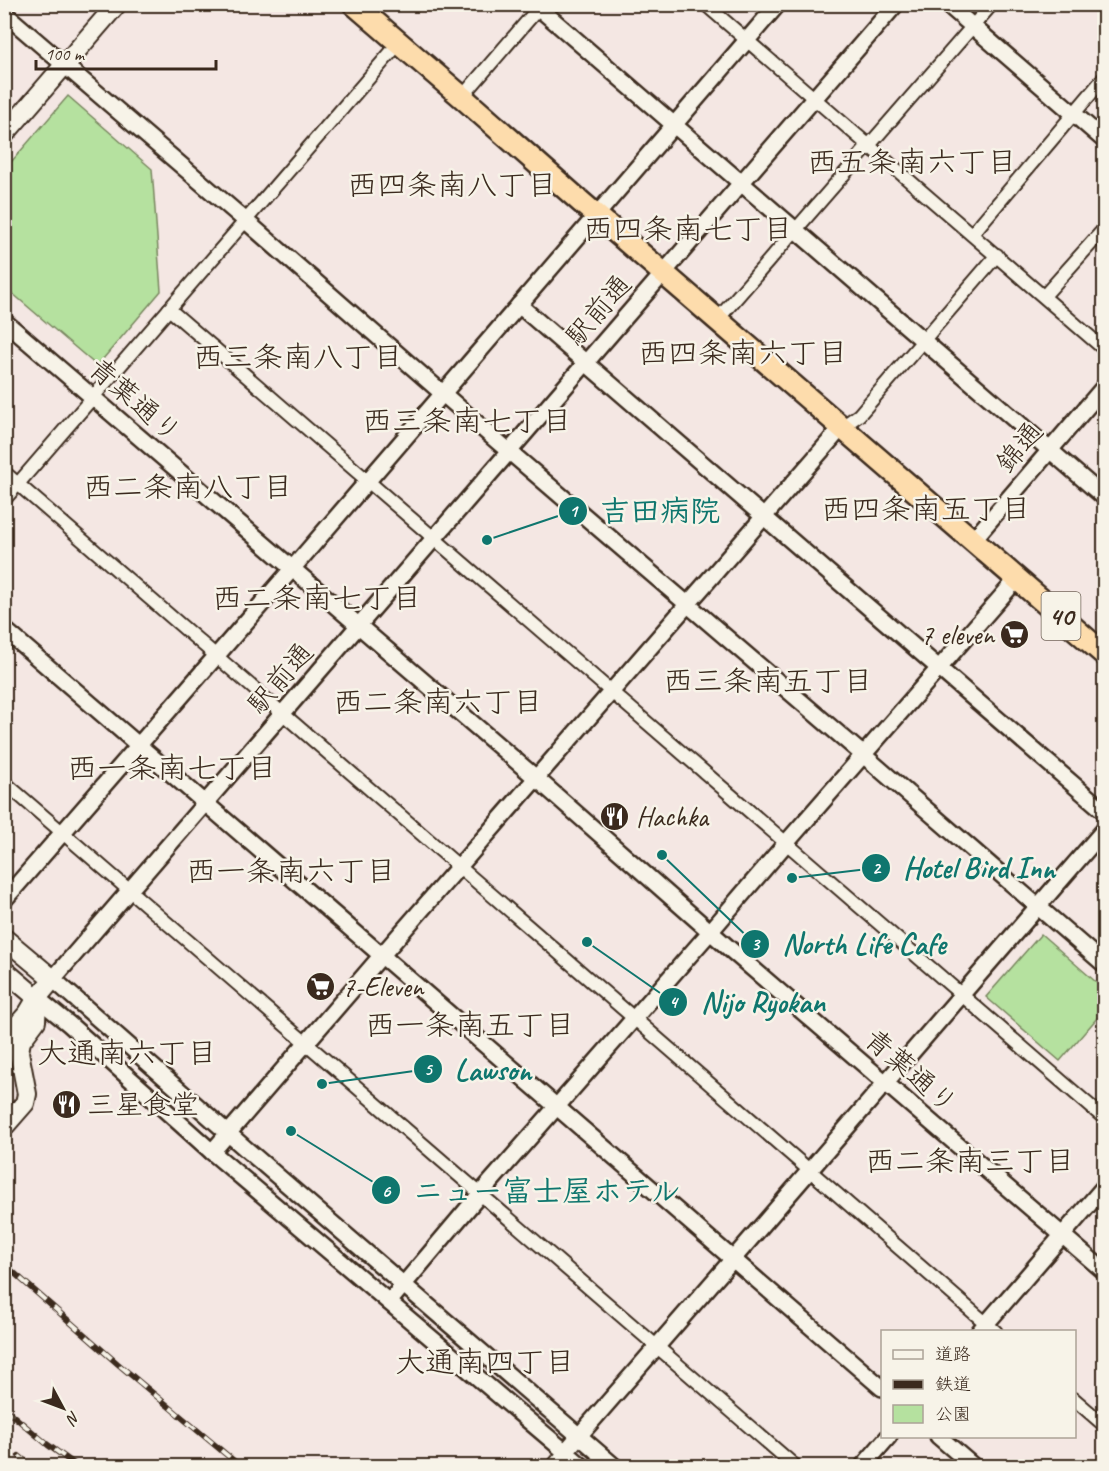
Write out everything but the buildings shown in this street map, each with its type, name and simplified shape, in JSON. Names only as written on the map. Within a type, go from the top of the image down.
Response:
[{"type":"highway","name":"40","points":[[354,4],[1104,654]]},
{"type":"main road","points":[[4,135],[117,4]]},
{"type":"main road","points":[[4,938],[53,980],[28,1014],[4,1040]]},
{"type":"main road","points":[[4,970],[38,998]]},
{"type":"main road","points":[[4,1127],[25,1102],[27,1094],[18,1052],[21,1041],[36,1020],[38,998]]},
{"type":"street","points":[[705,4],[1104,349]]},
{"type":"street","points":[[4,900],[778,4]]},
{"type":"street","points":[[947,4],[1104,140]]},
{"type":"street","points":[[718,320],[992,4]]},
{"type":"street","name":"駅前通","points":[[53,980],[893,5]]},
{"type":"street","points":[[462,97],[541,6],[674,125],[1104,497]]},
{"type":"street","points":[[4,13],[1104,964]]},
{"type":"street","points":[[4,500],[399,44]]},
{"type":"street","points":[[972,234],[1104,78]]},
{"type":"street","points":[[1044,296],[1104,229]]},
{"type":"street","points":[[212,1152],[687,604],[842,427],[859,415],[997,255]]},
{"type":"street","points":[[519,304],[1104,811]]},
{"type":"street","points":[[170,309],[1104,1118]]},
{"type":"street","name":"青葉通り","points":[[4,321],[536,778],[710,932],[1104,1271]]},
{"type":"street","name":"錦通","points":[[973,540],[1104,387]]},
{"type":"street","points":[[4,472],[810,1171],[987,1329],[1104,1187]]},
{"type":"street","points":[[389,1302],[480,1194],[1017,579]]},
{"type":"street","points":[[4,629],[881,1387]]},
{"type":"street","points":[[4,782],[795,1467]]},
{"type":"street","points":[[552,1467],[1104,830]]},
{"type":"street","points":[[53,980],[614,1467]]},
{"type":"street","points":[[38,998],[212,1152],[582,1467]]},
{"type":"street","points":[[1076,1401],[1104,1425]]},
{"type":"street","points":[[863,1467],[888,1438]]},
{"type":"street","points":[[939,1438],[973,1467]]},
{"type":"green space","points":[[68,96],[152,169],[161,291],[97,366],[5,287],[5,169]]},
{"type":"green space","points":[[1041,934],[1104,989],[1104,1010],[1060,1061],[986,997]]},
{"type":"railway","points":[[4,1264],[118,1364],[240,1466]]},
{"type":"railway","points":[[4,1408],[77,1466]]},
{"type":"railway","points":[[19,1456],[31,1466]]},
{"type":"place","name":"吉田病院","points":[[487,540]]},
{"type":"place","name":"7 eleven","points":[[1015,634]]},
{"type":"place","name":"Hachka","points":[[615,816]]},
{"type":"place","name":"North Life Cafe","points":[[662,855]]},
{"type":"place","name":"Hotel Bird Inn","points":[[792,878]]},
{"type":"place","name":"Nijo Ryokan","points":[[587,942]]},
{"type":"place","name":"7-Eleven","points":[[321,986]]},
{"type":"place","name":"Lawson","points":[[322,1084]]},
{"type":"place","name":"三星食堂","points":[[66,1104]]},
{"type":"place","name":"ニュー富士屋ホテル","points":[[291,1131]]},
{"type":"district","name":"西五条南六丁目","points":[[912,162]]},
{"type":"district","name":"西四条南八丁目","points":[[452,185]]},
{"type":"district","name":"西四条南七丁目","points":[[688,229]]},
{"type":"district","name":"西四条南六丁目","points":[[743,353]]},
{"type":"district","name":"西三条南八丁目","points":[[298,357]]},
{"type":"district","name":"西三条南七丁目","points":[[467,421]]},
{"type":"district","name":"西二条南八丁目","points":[[188,487]]},
{"type":"district","name":"西四条南五丁目","points":[[926,509]]},
{"type":"district","name":"西二条南七丁目","points":[[317,598]]},
{"type":"district","name":"西三条南五丁目","points":[[768,681]]},
{"type":"district","name":"西二条南六丁目","points":[[438,702]]},
{"type":"district","name":"西一条南七丁目","points":[[172,768]]},
{"type":"district","name":"西一条南六丁目","points":[[291,871]]},
{"type":"district","name":"西一条南五丁目","points":[[470,1025]]},
{"type":"district","name":"大通南六丁目","points":[[127,1053]]},
{"type":"district","name":"西二条南三丁目","points":[[970,1161]]},
{"type":"district","name":"大通南四丁目","points":[[485,1362]]}]
